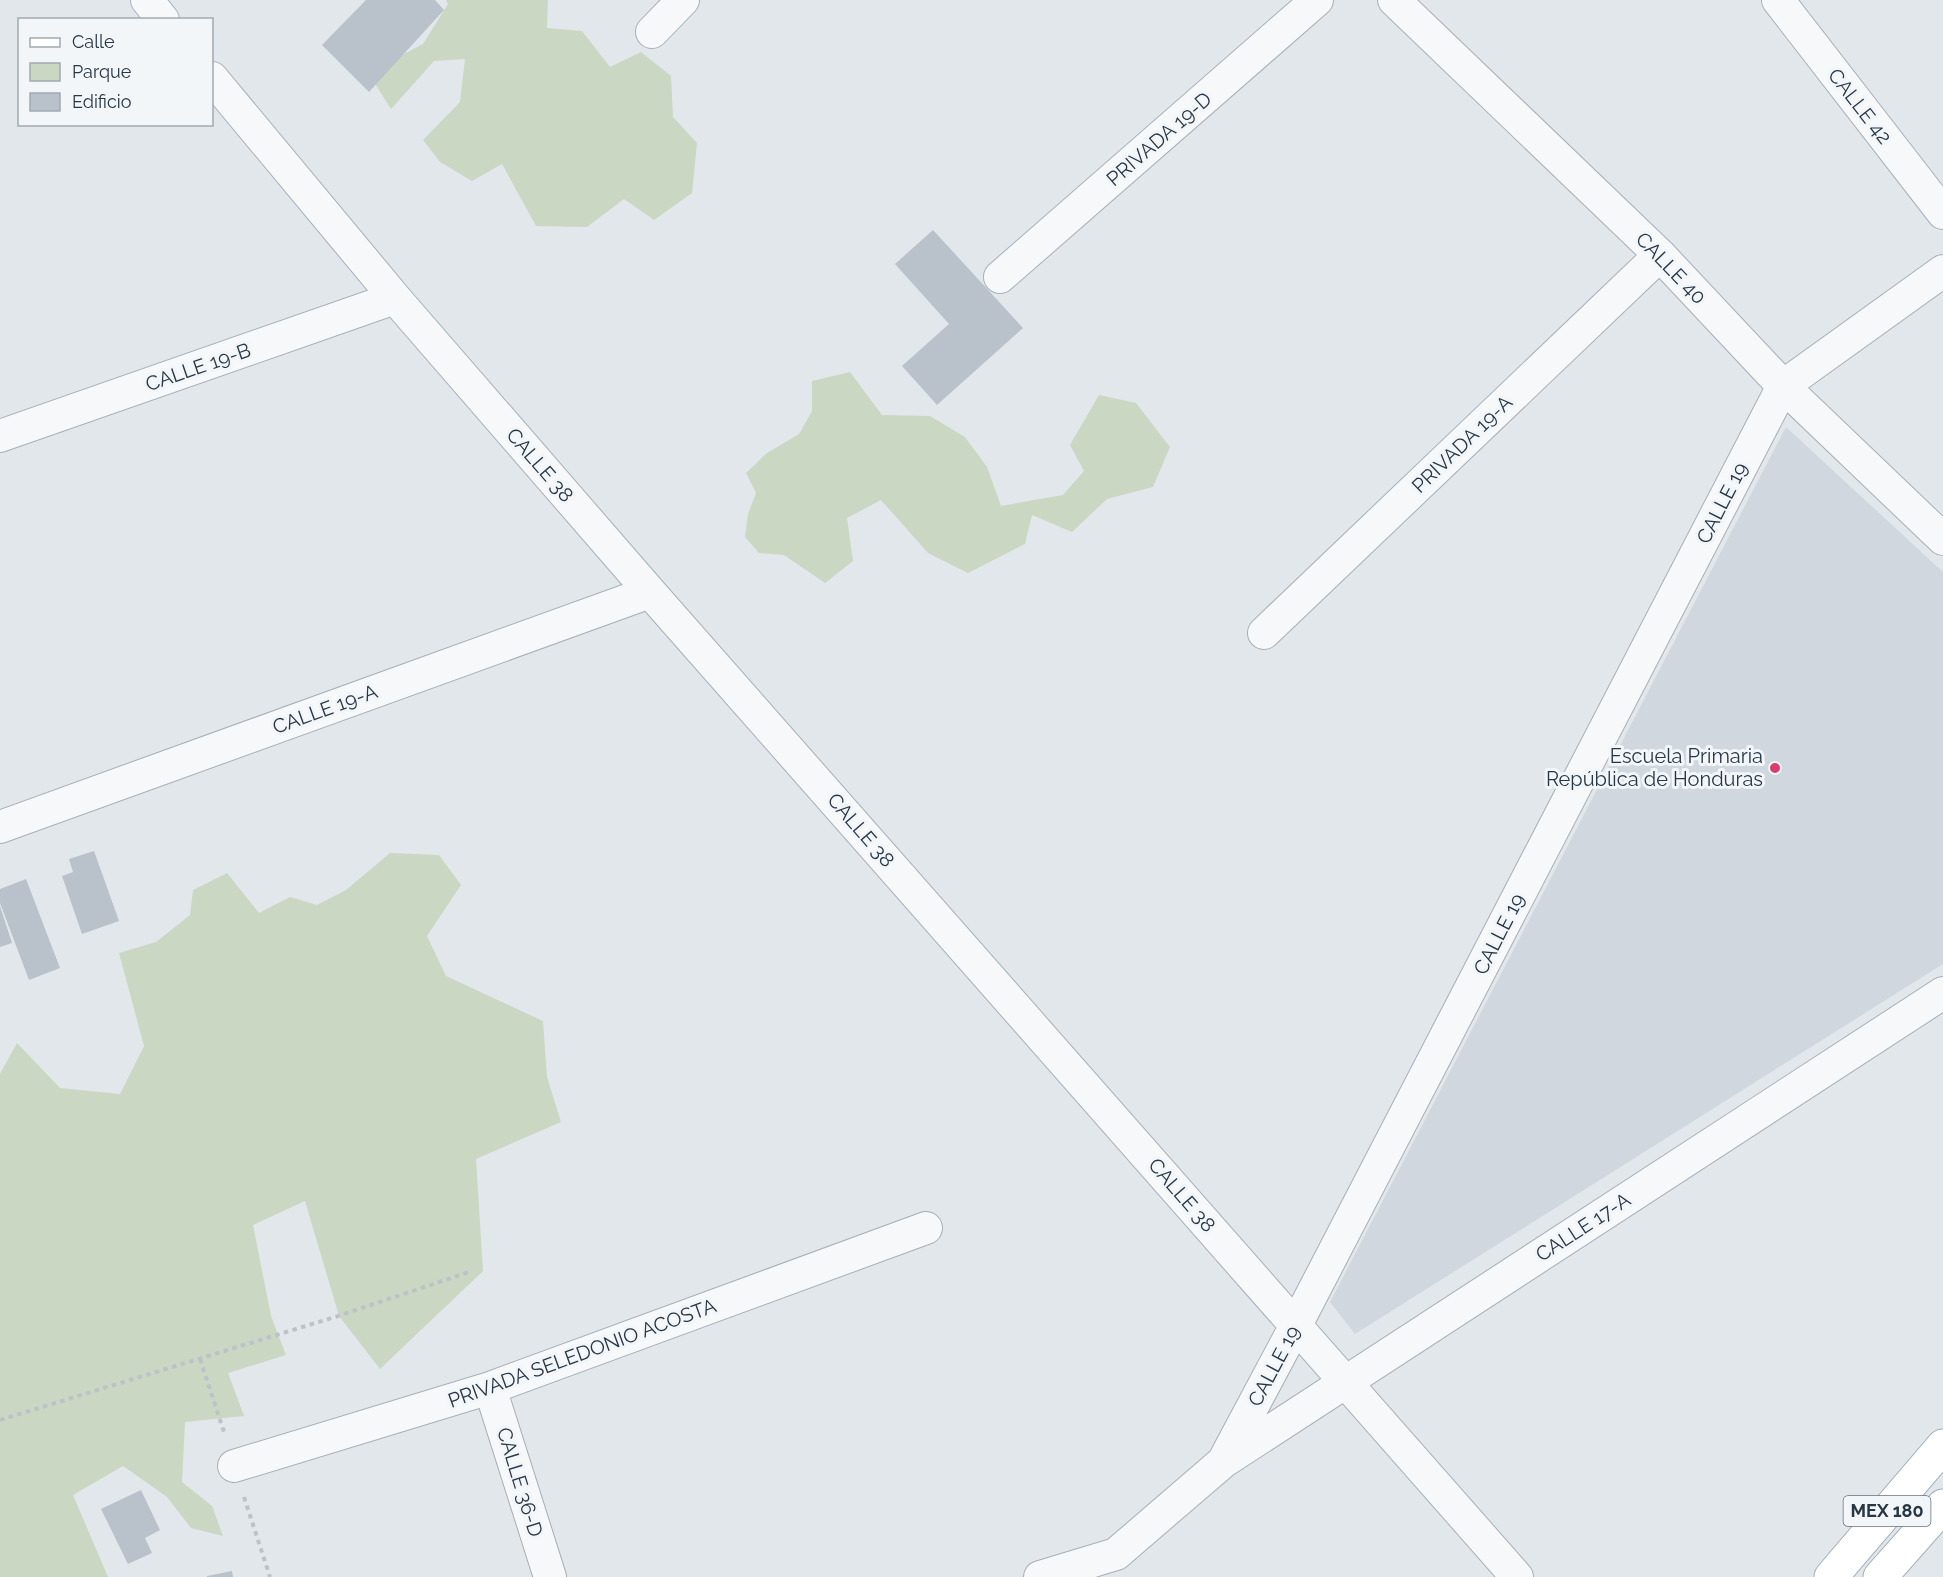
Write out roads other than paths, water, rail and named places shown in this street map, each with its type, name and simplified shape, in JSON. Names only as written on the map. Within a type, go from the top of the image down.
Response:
[{"type":"main road","name":"MEX 180","points":[[1831,1577],[1943,1446]]},
{"type":"main road","name":"MEX 180","points":[[1880,1577],[1943,1506]]},
{"type":"street","points":[[147,0],[161,18]]},
{"type":"street","points":[[652,32],[683,0]]},
{"type":"street","name":"PRIVADA 19-D","points":[[1000,277],[1317,0]]},
{"type":"street","name":"CALLE 40","points":[[1394,0],[1660,255],[1783,386],[1943,539]]},
{"type":"street","name":"CALLE 42","points":[[1778,0],[1943,213]]},
{"type":"street","name":"CALLE 38","points":[[213,79],[395,298],[650,591],[1517,1577]]},
{"type":"street","name":"PRIVADA 19-A","points":[[1264,633],[1660,255]]},
{"type":"street","name":"CALLE 19","points":[[1040,1577],[1116,1554],[1223,1462],[1783,386],[1943,270]]},
{"type":"street","name":"CALLE 19-B","points":[[0,436],[395,298]]},
{"type":"street","name":"CALLE 19-A","points":[[0,827],[650,591]]},
{"type":"street","name":"CALLE 17-A","points":[[1223,1462],[1943,993]]},
{"type":"street","name":"PRIVADA SELEDONIO ACOSTA","points":[[234,1466],[490,1388],[926,1228]]},
{"type":"street","name":"CALLE 36-D","points":[[490,1388],[550,1577]]},
{"type":"place","name":"Escuela Primaria República de Honduras","points":[[1775,768]]}]
